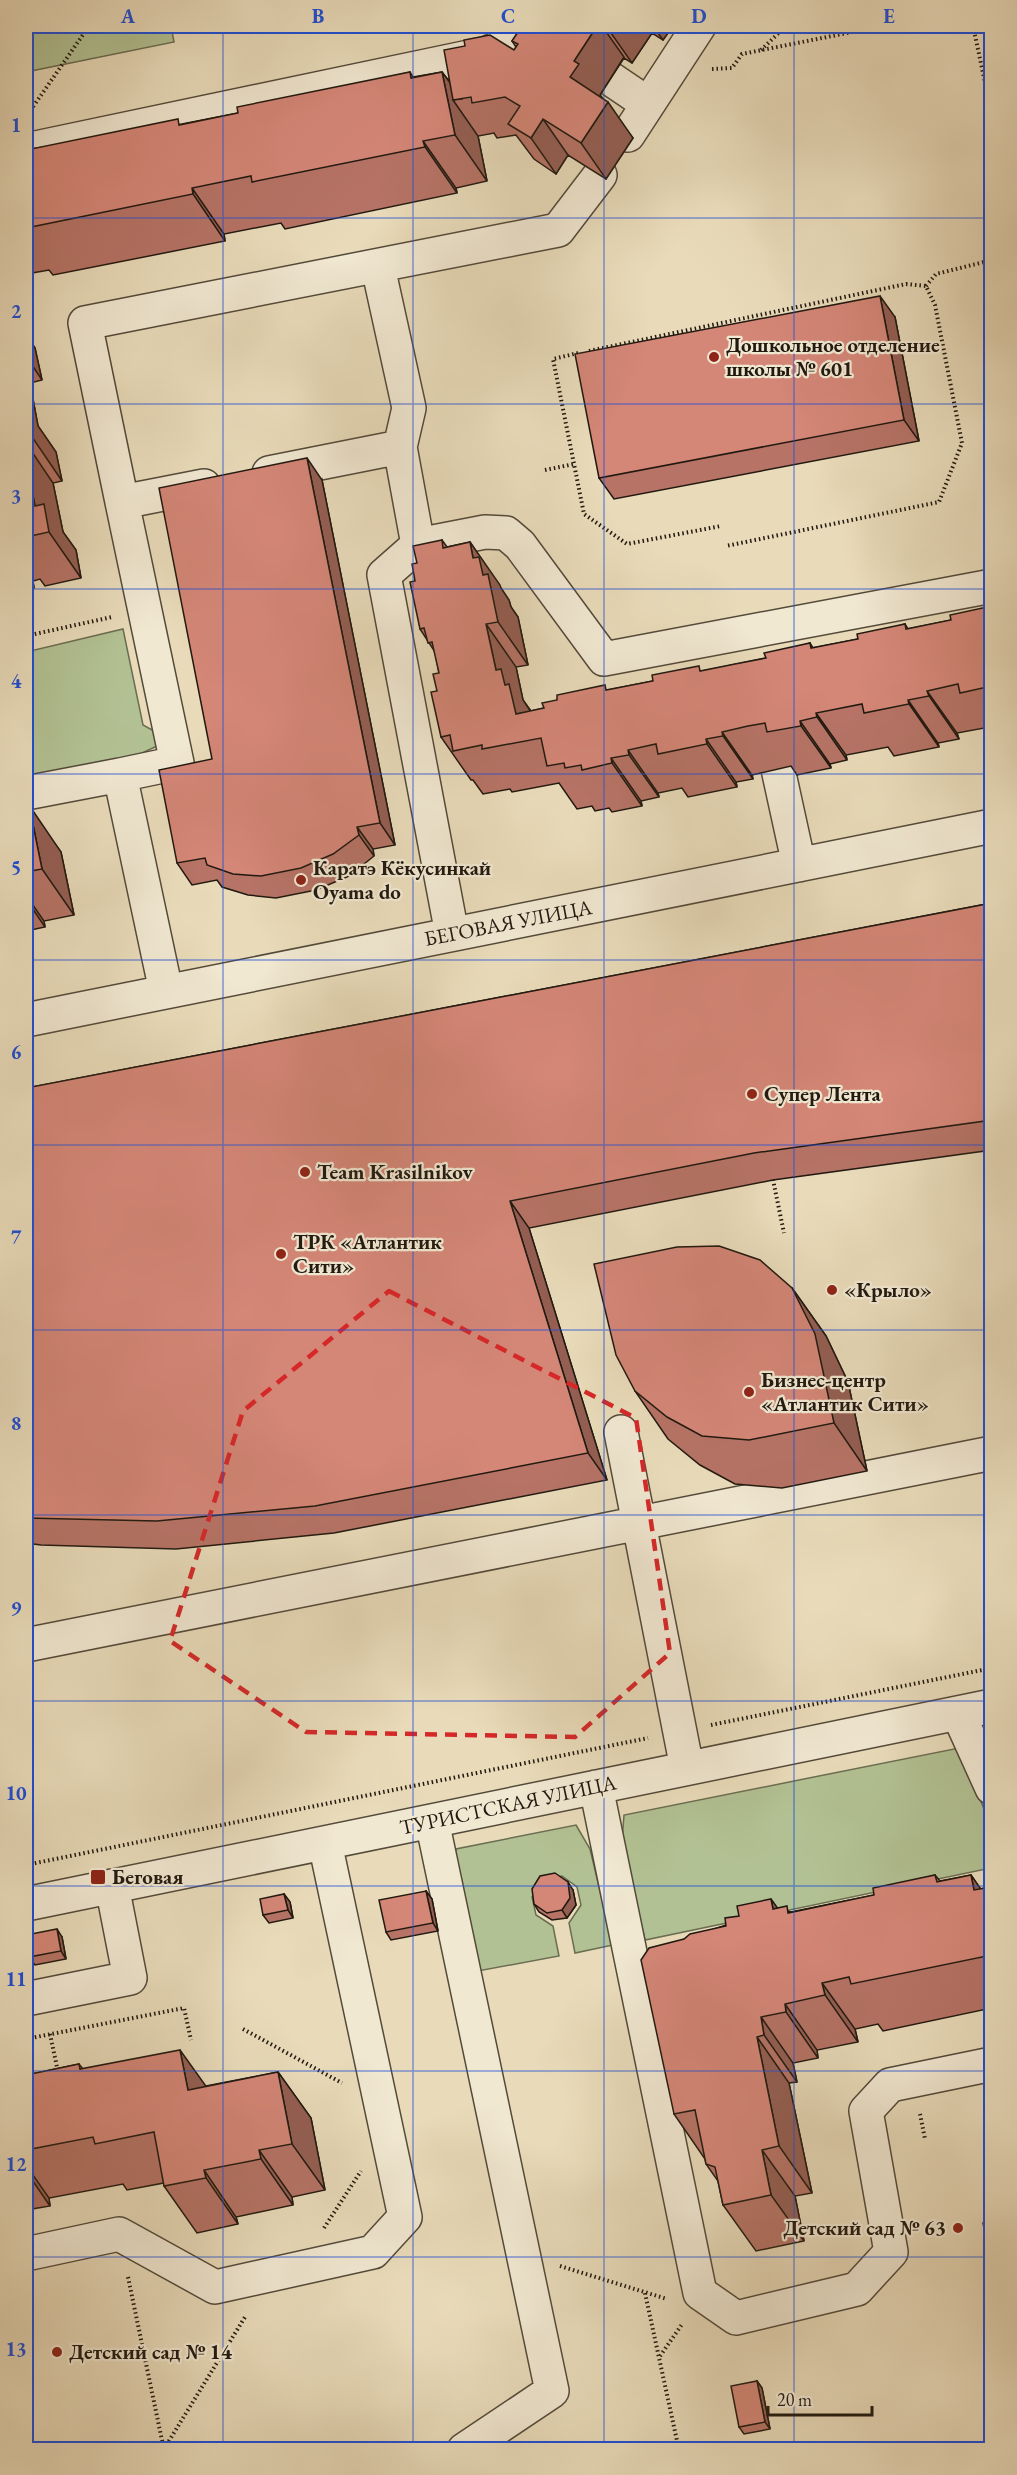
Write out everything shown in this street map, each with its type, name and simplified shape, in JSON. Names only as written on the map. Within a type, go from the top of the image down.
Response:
[{"type":"street","points":[[628,135],[699,26]]},
{"type":"street","points":[[26,150],[488,53],[536,28],[563,49]]},
{"type":"street","points":[[610,79],[648,104]]},
{"type":"street","points":[[26,794],[177,763],[85,323],[558,231],[600,175]]},
{"type":"street","points":[[378,267],[409,408],[400,447],[418,545]]},
{"type":"street","points":[[122,502],[400,447]]},
{"type":"street","points":[[452,934],[384,575],[418,545],[485,532],[506,533],[520,545],[604,659],[992,586]]},
{"type":"street","points":[[749,632],[756,664]]},
{"type":"street","points":[[778,769],[799,865]]},
{"type":"street","points":[[120,775],[166,991]]},
{"type":"street","name":"БЕГОВАЯ УЛИЦА","points":[[26,1020],[992,826]]},
{"type":"street","points":[[621,1432],[687,1768]]},
{"type":"street","points":[[26,1645],[992,1453]]},
{"type":"street","name":"ТУРИСТСКАЯ УЛИЦА","points":[[26,1904],[992,1706]]},
{"type":"street","points":[[958,1713],[992,1788]]},
{"type":"street","points":[[596,1787],[704,2305],[736,2318],[857,2289],[891,2252],[866,2111],[890,2085],[992,2064]]},
{"type":"street","points":[[432,1821],[552,2391],[464,2450]]},
{"type":"street","points":[[26,2254],[119,2234],[215,2287],[373,2252],[405,2217],[325,1843]]},
{"type":"street","points":[[26,1998],[130,1978],[112,1886]]},
{"type":"path","points":[[26,117],[89,26]]},
{"type":"path","points":[[760,50],[786,26]]},
{"type":"path","points":[[669,72],[732,68],[742,54],[882,26]]},
{"type":"path","points":[[973,26],[992,115]]},
{"type":"path","points":[[926,286],[936,274],[992,260]]},
{"type":"path","points":[[721,526],[627,544],[584,514],[553,359],[906,284],[926,286]]},
{"type":"path","points":[[726,546],[939,502],[962,443],[935,305],[926,286]]},
{"type":"path","points":[[546,470],[574,464]]},
{"type":"path","points":[[26,636],[145,610]]},
{"type":"path","points":[[771,1169],[784,1233]]},
{"type":"path","points":[[26,1865],[992,1668]]},
{"type":"path","points":[[26,2039],[184,2008],[191,2040]]},
{"type":"path","points":[[164,2449],[385,2118],[243,2029]]},
{"type":"path","points":[[50,2034],[57,2067]]},
{"type":"path","points":[[119,2234],[164,2449]]},
{"type":"path","points":[[524,2255],[645,2293],[704,2305],[659,2357]]},
{"type":"path","points":[[645,2293],[679,2450]]},
{"type":"highlighted area","points":[[389,1291],[636,1418],[670,1653],[575,1737],[306,1732],[170,1641],[243,1411]]},
{"type":"green space","points":[[26,26],[171,26],[174,42],[26,72]]},
{"type":"green space","points":[[123,629],[143,725],[154,731],[157,746],[138,755],[26,776],[26,652]]},
{"type":"green space","points":[[959,1748],[991,1826],[991,1868],[645,1940],[622,1841],[624,1815]]},
{"type":"green space","points":[[576,1825],[590,1849],[613,1945],[575,1953],[569,1923],[581,1905],[577,1887],[562,1876],[544,1880],[532,1897],[536,1915],[553,1926],[559,1956],[478,1971],[454,1871],[456,1849]]},
{"type":"building","points":[[522,26],[597,26],[574,61],[579,64],[570,77],[608,102],[581,143],[543,119],[531,138],[508,124],[520,106],[505,97],[472,103],[471,97],[453,100],[444,50],[465,46],[464,40],[490,35],[514,50],[518,44],[512,41]]},
{"type":"building","points":[[410,72],[411,78],[442,72],[455,135],[423,141],[425,147],[252,182],[251,176],[192,188],[193,194],[26,228],[26,150],[178,119],[179,125],[238,113],[237,107]]},
{"type":"building","points":[[880,296],[904,420],[599,478],[575,354]]},
{"type":"building","points":[[26,415],[30,435],[26,435]]},
{"type":"building","points":[[307,458],[380,823],[357,827],[359,835],[333,854],[301,868],[261,876],[233,874],[207,865],[205,858],[177,863],[159,770],[212,759],[159,488]]},
{"type":"building","points":[[26,459],[35,506],[44,504],[49,532],[26,537]]},
{"type":"building","points":[[442,540],[443,548],[470,542],[473,558],[479,557],[483,575],[488,574],[498,622],[486,624],[496,670],[501,669],[505,685],[509,684],[516,714],[544,708],[542,703],[557,700],[557,695],[605,685],[606,690],[653,681],[652,675],[699,666],[700,671],[766,658],[764,653],[810,643],[811,648],[858,639],[857,634],[905,624],[906,629],[951,620],[950,615],[992,606],[992,686],[960,693],[958,684],[927,691],[929,696],[908,700],[909,704],[864,713],[862,704],[816,713],[817,717],[800,721],[801,726],[767,732],[765,723],[748,726],[722,732],[723,736],[706,739],[707,744],[658,754],[656,744],[628,750],[629,755],[611,758],[612,763],[582,770],[581,765],[565,768],[564,763],[547,766],[541,738],[482,749],[482,745],[453,751],[450,735],[441,737],[431,692],[437,691],[433,674],[439,673],[432,642],[428,643],[424,628],[420,629],[410,582],[415,581],[412,564],[417,563],[413,546]]},
{"type":"building","points":[[29,805],[42,869],[26,872],[26,806]]},
{"type":"building","name":"ТРК «Атлантик Сити»","points":[[992,903],[992,1120],[754,1153],[510,1201],[588,1453],[315,1506],[157,1521],[26,1518],[26,1088]]},
{"type":"building","name":"Бизнес-центр «Атлантик Сити»","points":[[719,1246],[760,1260],[792,1288],[815,1334],[834,1423],[749,1440],[702,1436],[667,1417],[635,1391],[616,1355],[594,1264],[677,1247]]},
{"type":"building","points":[[555,1873],[568,1882],[570,1898],[562,1910],[547,1913],[534,1904],[532,1889],[540,1876]]},
{"type":"building","points":[[935,1875],[937,1882],[971,1875],[974,1890],[992,1887],[992,1955],[851,1984],[849,1977],[822,1983],[825,1995],[785,2004],[786,2012],[761,2017],[764,2035],[757,2037],[779,2146],[762,2150],[771,2195],[723,2205],[715,2167],[706,2164],[695,2110],[674,2114],[641,1960],[649,1948],[684,1939],[690,1934],[726,1926],[725,1918],[739,1916],[737,1906],[771,1899],[773,1909],[787,1906],[788,1913],[874,1895],[873,1888]]},
{"type":"building","points":[[426,1891],[433,1923],[386,1932],[379,1900]]},
{"type":"building","points":[[284,1894],[288,1910],[263,1915],[260,1899]]},
{"type":"building","points":[[57,1929],[61,1951],[29,1957],[26,1935]]},
{"type":"building","points":[[180,2050],[188,2090],[278,2072],[292,2144],[259,2150],[261,2159],[204,2170],[206,2178],[164,2186],[154,2132],[95,2144],[93,2137],[26,2150],[26,2075],[79,2064],[80,2069]]},
{"type":"building","points":[[992,2221],[992,2266],[983,2223]]},
{"type":"building","points":[[757,2381],[765,2422],[739,2427],[731,2386]]},
{"type":"place","name":"Дошкольное отделение школы № 601","points":[[714,357]]},
{"type":"place","name":"Каратэ Кёкусинкай Oyama do","points":[[301,880]]},
{"type":"place","name":"Супер Лента","points":[[752,1094]]},
{"type":"place","name":"Team Krasilnikov","points":[[305,1172]]},
{"type":"place","name":"ТРК «Атлантик Сити»","points":[[281,1254]]},
{"type":"place","name":"«Крыло»","points":[[832,1290]]},
{"type":"place","name":"Бизнес-центр «Атлантик Сити»","points":[[749,1392]]},
{"type":"place","name":"Беговая","points":[[98,1877]]},
{"type":"place","name":"Детский сад № 63","points":[[958,2228]]},
{"type":"place","name":"Детский сад № 14","points":[[57,2352]]}]
